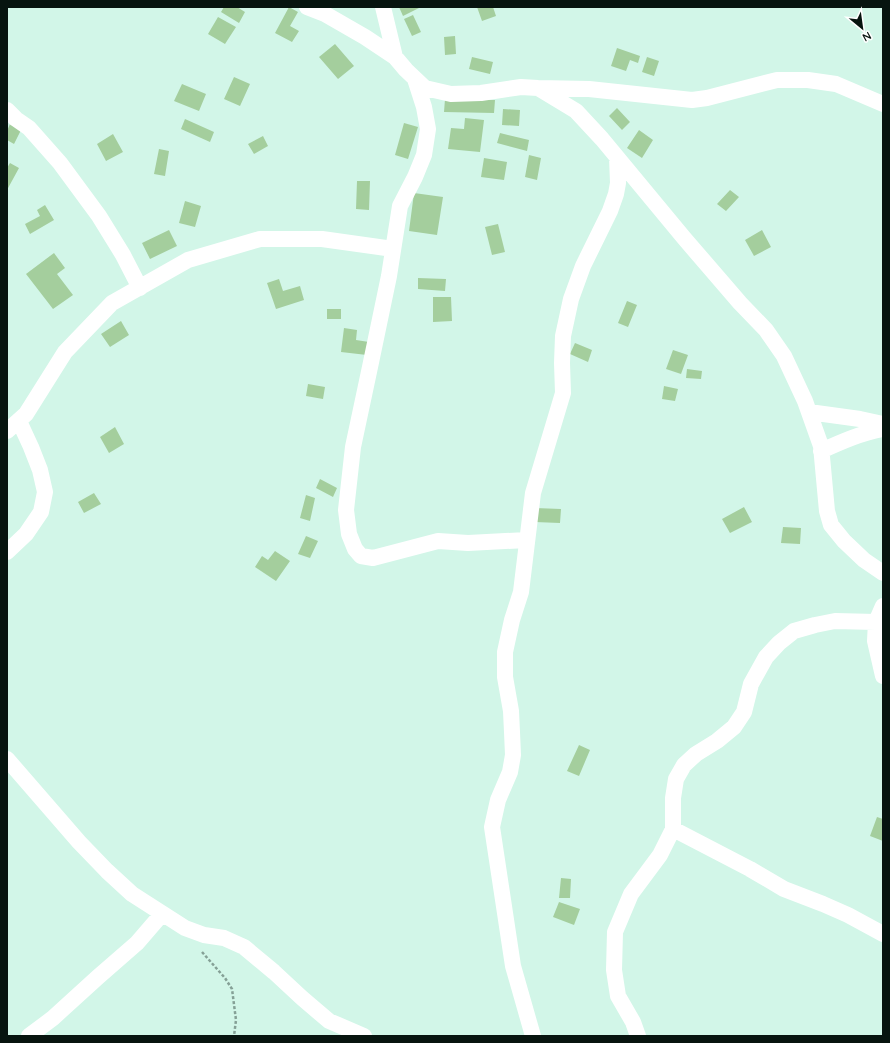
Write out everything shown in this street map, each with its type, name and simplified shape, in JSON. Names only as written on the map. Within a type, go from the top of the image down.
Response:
[{"type":"street","points":[[307,7],[324,11],[395,57],[425,88],[451,94],[481,93],[521,87],[589,89],[692,100],[707,98],[777,80],[808,80],[836,84],[883,104]]},
{"type":"street","points":[[383,7],[395,57]]},
{"type":"street","points":[[415,79],[424,107],[428,129],[424,155],[416,177],[400,206],[372,359],[353,447],[346,510],[350,534],[355,549],[361,556],[373,558],[438,541],[468,542],[527,540]]},
{"type":"street","points":[[538,88],[576,111],[602,139],[740,303],[766,330],[784,356],[805,401],[821,446],[827,511],[831,524],[844,541],[864,560],[883,573]]},
{"type":"street","points":[[7,110],[16,119],[30,128],[60,163],[99,216],[123,255],[140,288]]},
{"type":"street","points":[[533,1036],[513,966],[492,827],[498,800],[510,772],[512,755],[511,711],[505,677],[505,652],[512,620],[521,592],[533,493],[563,393],[563,336],[571,299],[616,194],[618,183],[617,157]]},
{"type":"street","points":[[7,552],[26,534],[41,512],[45,492],[40,470],[31,447],[13,426],[26,414],[65,352],[112,304],[188,260],[260,239],[322,239],[393,249]]},
{"type":"street","points":[[809,412],[860,419],[883,424]]},
{"type":"street","points":[[821,451],[840,442],[868,432],[883,429]]},
{"type":"street","points":[[883,606],[876,622],[875,641],[883,676]]},
{"type":"street","points":[[638,1036],[633,1022],[618,996],[614,970],[615,932],[631,894],[660,855],[673,829],[673,798],[676,779],[684,765],[696,754],[717,741],[734,727],[744,712],[751,684],[766,658],[779,643],[794,631],[835,621],[876,622]]},
{"type":"street","points":[[7,759],[78,842],[132,894],[185,928],[224,938],[244,947],[329,1021],[364,1036]]},
{"type":"street","points":[[673,829],[750,869],[784,889],[848,915],[883,934]]},
{"type":"street","points":[[29,1036],[53,1018],[137,943],[162,914]]},
{"type":"path","points":[[201,951],[225,978],[232,989],[236,1020],[234,1036]]},
{"type":"building","points":[[224,7],[237,7],[245,12],[239,23],[221,12]]},
{"type":"building","points":[[289,7],[298,12],[290,26],[299,31],[292,42],[275,33]]},
{"type":"building","points":[[399,7],[421,7],[403,16]]},
{"type":"building","points":[[477,7],[493,7],[496,16],[482,21]]},
{"type":"building","points":[[413,15],[421,32],[412,36],[404,19]]},
{"type":"building","points":[[218,17],[236,27],[225,44],[208,34]]},
{"type":"building","points":[[455,36],[456,54],[445,55],[444,37]]},
{"type":"building","points":[[335,44],[354,66],[338,79],[319,57]]},
{"type":"building","points":[[617,48],[640,56],[638,63],[630,60],[626,71],[611,66]]},
{"type":"building","points":[[472,57],[493,62],[490,74],[469,69]]},
{"type":"building","points":[[647,57],[659,61],[654,76],[642,72]]},
{"type":"building","points":[[234,77],[250,84],[240,106],[224,99]]},
{"type":"building","points":[[182,84],[206,94],[199,111],[174,101]]},
{"type":"building","points":[[445,99],[495,100],[494,113],[444,112]]},
{"type":"building","points":[[617,108],[630,122],[622,130],[609,116]]},
{"type":"building","points":[[503,109],[520,110],[519,126],[502,125]]},
{"type":"building","points":[[465,118],[484,120],[480,152],[448,149],[451,128],[464,129]]},
{"type":"building","points":[[185,119],[214,132],[210,142],[181,129]]},
{"type":"building","points":[[404,123],[418,127],[408,159],[395,155]]},
{"type":"building","points":[[10,124],[21,130],[14,144],[7,140],[7,131]]},
{"type":"building","points":[[639,130],[653,140],[642,158],[627,148]]},
{"type":"building","points":[[500,133],[529,140],[527,151],[497,143]]},
{"type":"building","points":[[113,134],[123,152],[106,161],[97,144]]},
{"type":"building","points":[[263,136],[268,146],[254,154],[248,144]]},
{"type":"building","points":[[159,149],[169,151],[165,176],[154,174]]},
{"type":"building","points":[[529,155],[541,158],[537,180],[525,177]]},
{"type":"building","points":[[484,158],[507,162],[504,180],[481,177]]},
{"type":"building","points":[[10,163],[19,168],[7,190],[7,168]]},
{"type":"building","points":[[357,181],[370,181],[369,210],[356,209]]},
{"type":"building","points":[[730,190],[739,197],[726,211],[717,204]]},
{"type":"building","points":[[414,193],[443,197],[437,235],[409,231]]},
{"type":"building","points":[[185,201],[201,206],[195,227],[179,223]]},
{"type":"building","points":[[45,205],[54,220],[30,234],[25,224],[40,216],[37,210]]},
{"type":"building","points":[[498,224],[505,252],[492,255],[485,227]]},
{"type":"building","points":[[169,230],[177,246],[150,259],[142,243]]},
{"type":"building","points":[[762,230],[771,247],[754,256],[745,240]]},
{"type":"building","points":[[54,253],[65,268],[57,274],[73,295],[53,309],[26,274]]},
{"type":"building","points":[[418,278],[446,279],[445,291],[418,289]]},
{"type":"building","points":[[279,279],[283,291],[300,286],[304,300],[276,309],[267,283]]},
{"type":"building","points":[[433,297],[451,297],[452,321],[433,322]]},
{"type":"building","points":[[627,301],[637,305],[628,327],[618,323]]},
{"type":"building","points":[[327,309],[341,309],[341,319],[327,319]]},
{"type":"building","points":[[121,321],[129,335],[110,347],[101,334]]},
{"type":"building","points":[[344,328],[357,330],[356,340],[369,342],[367,355],[341,352]]},
{"type":"building","points":[[575,343],[592,350],[588,362],[570,354]]},
{"type":"building","points":[[673,350],[688,355],[681,374],[666,369]]},
{"type":"building","points":[[687,369],[702,371],[701,379],[686,378]]},
{"type":"building","points":[[308,384],[325,387],[323,399],[306,396]]},
{"type":"building","points":[[664,386],[678,389],[675,401],[662,399]]},
{"type":"building","points":[[115,427],[124,444],[109,453],[100,437]]},
{"type":"building","points":[[320,479],[337,488],[333,497],[316,488]]},
{"type":"building","points":[[94,493],[101,504],[84,513],[78,502]]},
{"type":"building","points":[[306,495],[315,498],[310,521],[300,518]]},
{"type":"building","points":[[744,507],[752,522],[730,533],[722,519]]},
{"type":"building","points":[[535,508],[561,509],[560,523],[535,522]]},
{"type":"building","points":[[783,527],[801,528],[800,544],[781,543]]},
{"type":"building","points":[[306,536],[318,541],[310,558],[298,554]]},
{"type":"building","points":[[275,551],[290,561],[276,581],[255,567],[262,556],[268,560]]},
{"type":"building","points":[[579,745],[590,750],[579,776],[567,771]]},
{"type":"building","points":[[877,817],[883,819],[883,841],[870,836]]},
{"type":"building","points":[[561,878],[571,879],[570,898],[559,898]]},
{"type":"building","points":[[559,902],[580,909],[574,925],[553,917]]}]
